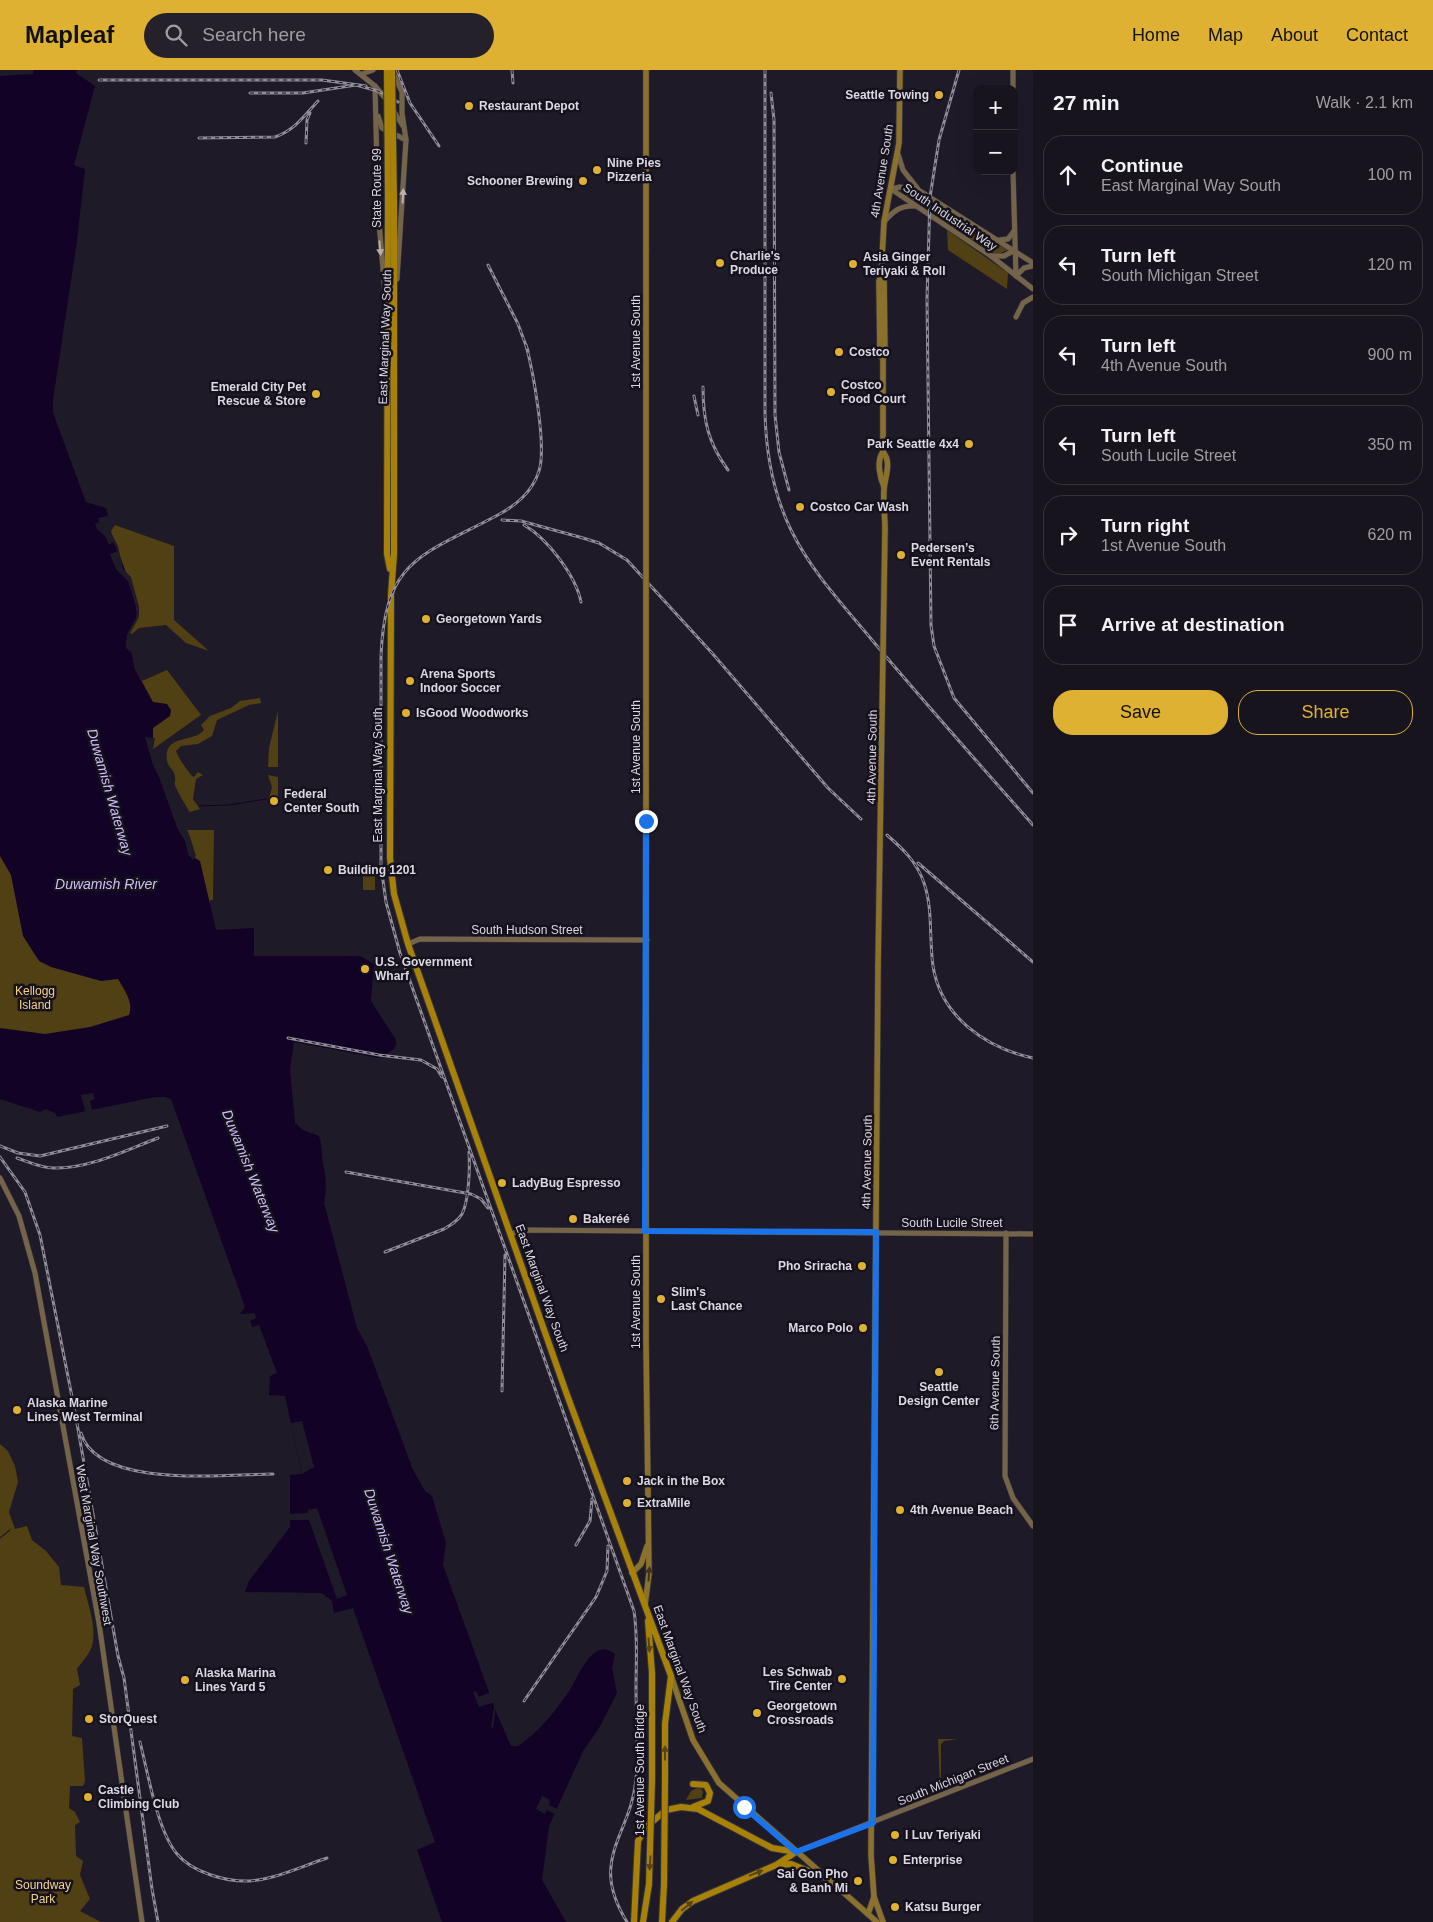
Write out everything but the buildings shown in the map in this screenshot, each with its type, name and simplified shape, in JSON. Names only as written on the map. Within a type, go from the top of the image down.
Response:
[{"type":"highway","name":"State Route 99","points":[[387,70],[395,296]]},
{"type":"highway","name":"State Route 99","points":[[387,305],[391,201],[392,70]]},
{"type":"highway","name":"East Marginal Way South","points":[[395,296],[390,858],[394,894],[408,944],[632,1573],[671,1676]]},
{"type":"highway","name":"East Marginal Way South","points":[[387,305],[389,415],[387,554],[391,578]]},
{"type":"highway","name":"1st Avenue South Bridge","points":[[643,1922],[650,1865],[652,1780],[652,1674],[648,1617]]},
{"type":"highway","name":"1st Avenue South Bridge","points":[[662,1922],[665,1724],[671,1676]]},
{"type":"highway","points":[[634,1922],[635,1858],[638,1841],[653,1819],[666,1810],[690,1808],[708,1801],[710,1796],[706,1785],[693,1784]]},
{"type":"highway","points":[[690,1808],[712,1815],[772,1848],[796,1852]]},
{"type":"highway","points":[[672,1922],[682,1909],[705,1894],[776,1865],[796,1852]]},
{"type":"highway","points":[[776,1865],[791,1864],[826,1878]]},
{"type":"main road","name":"1st Avenue South","points":[[645,1605],[649,1574],[645,1231],[647,940],[646,70]]},
{"type":"main road","name":"4th Avenue South","points":[[883,1922],[874,1897],[871,1855],[873,1823],[878,967],[885,529],[884,487],[880,478],[880,456],[883,452],[883,359],[885,354],[884,279],[882,276],[884,222],[898,153],[900,70]]},
{"type":"main road","name":"4th Avenue South","points":[[882,276],[879,281],[879,294],[880,355],[883,359]]},
{"type":"main road","points":[[879,294],[881,296],[882,317],[885,320]]},
{"type":"main road","name":"1st Avenue South","points":[[632,1573],[641,1564],[648,1544]]},
{"type":"main road","name":"East Marginal Way South","points":[[671,1676],[693,1740],[710,1771],[730,1795],[878,1922]]},
{"type":"main road","name":"4th Avenue South","points":[[868,1914],[874,1897]]},
{"type":"street","points":[[355,70],[362,72],[373,70]]},
{"type":"street","points":[[387,70],[398,82]]},
{"type":"street","name":"East Marginal Way South","points":[[392,70],[402,92],[402,113],[406,140],[402,222],[395,296]]},
{"type":"street","points":[[1013,70],[1013,85]]},
{"type":"street","points":[[362,72],[375,86],[405,128]]},
{"type":"street","name":"East Marginal Way South","points":[[375,86],[378,210],[387,305]]},
{"type":"street","points":[[376,103],[378,118],[382,128],[406,140]]},
{"type":"street","points":[[898,153],[903,170],[920,191]]},
{"type":"street","points":[[1013,175],[1016,276]]},
{"type":"street","name":"South Industrial Way","points":[[891,189],[900,187],[920,191],[1015,250],[1033,265]]},
{"type":"street","name":"South Industrial Way","points":[[891,189],[991,256],[1033,289]]},
{"type":"street","points":[[884,222],[898,209],[907,206],[917,206]]},
{"type":"street","points":[[999,240],[1008,239],[1015,228]]},
{"type":"street","points":[[991,256],[1004,256],[1015,250]]},
{"type":"street","points":[[1016,276],[1024,268],[1033,265]]},
{"type":"street","points":[[1016,317],[1023,303],[1033,297]]},
{"type":"street","name":"South Hudson Street","points":[[408,944],[420,940],[647,940]]},
{"type":"street","name":"West Marginal Way Southwest","points":[[0,1178],[19,1216],[28,1244],[36,1281],[99,1623],[142,1922]]},
{"type":"street","name":"South Lucile Street","points":[[511,1234],[522,1230],[1033,1234]]},
{"type":"street","name":"6th Avenue South","points":[[1006,1233],[1005,1476],[1013,1498],[1033,1526]]},
{"type":"street","name":"South Michigan Street","points":[[796,1852],[1033,1759]]},
{"type":"green space","points":[[903,190],[913,191],[927,197],[925,208],[902,193]]},
{"type":"green space","points":[[936,204],[1008,250],[998,254],[991,252],[936,216]]},
{"type":"green space","points":[[947,230],[1008,273],[1007,289],[948,250]]},
{"type":"green space","points":[[115,525],[174,546],[174,620],[209,651],[186,643],[166,625],[139,628],[132,634],[128,631],[126,648],[132,653],[135,669],[142,681],[167,670],[201,715],[153,749],[166,781],[124,707],[123,569],[111,531]]},
{"type":"green space","points":[[260,698],[261,703],[249,705],[217,720],[212,736],[198,744],[181,746],[176,751],[192,776],[194,777],[198,772],[203,775],[196,779],[193,799],[200,809],[190,812],[176,787],[175,775],[167,762],[167,752],[170,746],[180,740],[199,734],[204,730],[201,725],[210,716],[231,708],[240,701]]},
{"type":"green space","points":[[278,711],[278,767],[268,767],[269,748]]},
{"type":"green space","points":[[268,775],[278,777],[278,803],[269,798],[272,787]]},
{"type":"green space","name":"Kellogg Island","points":[[0,795],[104,965],[141,996],[129,1027],[0,1039]]},
{"type":"green space","points":[[188,830],[214,830],[213,900],[210,900],[210,904],[186,832]]},
{"type":"green space","points":[[363,868],[375,868],[375,890],[363,890]]},
{"type":"green space","name":"Soundway Park","points":[[0,1444],[8,1451],[15,1466],[18,1482],[9,1512],[15,1529],[27,1526],[32,1540],[46,1551],[59,1567],[61,1585],[84,1587],[91,1616],[92,1646],[88,1655],[77,1669],[80,1685],[73,1689],[72,1736],[82,1738],[85,1781],[83,1786],[70,1786],[69,1808],[75,1812],[80,1822],[75,1825],[76,1856],[83,1861],[80,1875],[90,1899],[80,1911],[101,1922],[0,1922]]},
{"type":"green space","points":[[938,1739],[958,1739],[944,1741],[941,1744],[941,1779],[954,1779],[954,1775],[956,1775],[956,1781],[940,1788]]},
{"type":"green space","points":[[699,1787],[703,1791],[702,1798],[686,1800],[691,1791]]},
{"type":"water","name":"Duwamish River","points":[[34,70],[77,70],[76,73],[95,86],[74,165],[85,169],[77,241],[53,400],[53,413],[86,502],[106,508],[108,516],[98,518],[101,530],[108,533],[112,538],[121,559],[136,607],[136,618],[128,633],[126,646],[132,653],[135,669],[153,702],[167,704],[171,710],[170,716],[153,728],[153,749],[195,858],[200,861],[216,930],[254,928],[254,956],[360,956],[374,964],[371,1001],[396,1040],[393,1050],[379,1058],[294,1042],[290,1069],[295,1123],[303,1130],[319,1136],[325,1178],[326,1193],[324,1203],[357,1328],[367,1346],[413,1470],[425,1491],[432,1496],[446,1543],[443,1565],[497,1714],[511,1746],[518,1746],[547,1720],[566,1696],[583,1666],[592,1655],[604,1650],[615,1654],[612,1668],[617,1693],[599,1728],[583,1751],[549,1826],[542,1880],[566,1922],[442,1922],[417,1850],[435,1842],[353,1608],[334,1613],[332,1601],[322,1593],[245,1592],[249,1581],[290,1527],[290,1475],[302,1474],[285,1396],[269,1395],[270,1376],[277,1373],[259,1325],[252,1327],[250,1321],[256,1318],[255,1313],[240,1314],[245,1307],[171,1099],[155,1097],[57,1117],[55,1113],[46,1109],[40,1112],[0,1099],[0,1028],[45,1034],[90,1027],[129,1015],[130,1010],[128,996],[118,979],[101,981],[51,967],[39,961],[23,936],[11,875],[0,856],[0,76],[33,74]]},
{"type":"pier","points":[[99,522],[104,530],[110,531],[118,546],[123,569],[131,577],[139,607],[139,617],[129,635],[128,646],[134,652],[132,653],[126,648],[127,635],[136,618],[137,610],[128,581],[116,569],[110,554],[118,551],[113,542],[109,545],[105,536],[97,529],[95,524]]},
{"type":"pier","points":[[145,737],[155,738],[153,749],[190,837],[196,856],[193,860],[188,854],[185,841],[178,830],[153,765]]},
{"type":"pier","points":[[93,1093],[95,1099],[90,1101],[93,1113],[86,1114],[81,1095]]},
{"type":"pier","points":[[302,1421],[314,1467],[302,1474],[291,1423]]},
{"type":"pier","points":[[317,1508],[347,1595],[337,1599],[309,1520],[288,1520],[288,1514],[308,1513],[308,1510]]},
{"type":"pier","points":[[476,1691],[479,1697],[491,1692],[495,1702],[479,1707],[473,1692]]},
{"type":"pier","points":[[495,1703],[496,1706],[493,1728],[491,1727]]},
{"type":"pier","points":[[542,1796],[550,1800],[549,1805],[559,1810],[557,1815],[547,1810],[545,1814],[536,1809]]},
{"type":"waterway","points":[[199,806],[229,805],[266,799]]},
{"type":"waterway","points":[[0,1538],[10,1530]]},
{"type":"railway","points":[[397,70],[410,103],[439,146]]},
{"type":"railway","points":[[512,70],[513,83]]},
{"type":"railway","points":[[765,70],[765,413],[769,458],[779,502],[799,545],[828,587],[1033,825]]},
{"type":"railway","points":[[959,70],[939,140],[930,197],[927,299],[931,625],[934,646],[954,698],[1033,793]]},
{"type":"railway","points":[[99,80],[322,80],[366,86]]},
{"type":"railway","points":[[250,93],[303,93],[356,85],[378,91],[398,102]]},
{"type":"railway","points":[[771,93],[774,120],[775,415],[779,452],[789,490]]},
{"type":"railway","points":[[199,138],[275,137],[294,126],[318,101]]},
{"type":"railway","points":[[306,143],[307,120],[310,113]]},
{"type":"railway","points":[[488,265],[518,324],[528,351]]},
{"type":"railway","points":[[526,345],[540,427],[541,460],[536,479],[522,498],[510,508],[428,552],[412,565],[399,580],[390,599],[384,624],[381,656],[381,866],[386,902],[400,953],[634,1611],[637,1769],[632,1800],[611,1864],[611,1881],[616,1900],[627,1922]]},
{"type":"railway","points":[[703,387],[704,410],[711,441],[728,470]]},
{"type":"railway","points":[[694,396],[698,415]]},
{"type":"railway","points":[[502,520],[521,521],[599,543],[627,560],[712,653],[828,788],[861,819]]},
{"type":"railway","points":[[524,525],[551,548],[567,570],[581,602]]},
{"type":"railway","points":[[887,835],[913,862],[924,883],[929,903],[933,966],[945,1000],[956,1015],[983,1038],[999,1047],[1033,1058]]},
{"type":"railway","points":[[918,863],[1033,962]]},
{"type":"railway","points":[[288,1038],[379,1055],[421,1060],[437,1069],[442,1077]]},
{"type":"railway","points":[[0,1146],[18,1153],[40,1156],[167,1126]]},
{"type":"railway","points":[[17,1158],[44,1167],[67,1167],[107,1158],[158,1138]]},
{"type":"railway","points":[[385,1252],[444,1229],[458,1219],[462,1214],[468,1193],[469,1152]]},
{"type":"railway","points":[[0,1157],[25,1192],[40,1235],[75,1412],[118,1656],[124,1678],[158,1922]]},
{"type":"railway","points":[[346,1172],[471,1194],[481,1199],[488,1208]]},
{"type":"railway","points":[[502,1391],[505,1255]]},
{"type":"railway","points":[[81,1433],[92,1451],[112,1463],[137,1471],[166,1475],[197,1476],[273,1474]]},
{"type":"railway","points":[[576,1545],[590,1521],[592,1499]]},
{"type":"railway","points":[[524,1701],[596,1597],[607,1571],[608,1546]]},
{"type":"railway","points":[[140,1742],[154,1801],[164,1831],[177,1854],[192,1866],[221,1878],[250,1881],[279,1875],[327,1858]]},
{"type":"place","name":"Seattle Towing","points":[[939,95]]},
{"type":"place","name":"Restaurant Depot","points":[[469,106]]},
{"type":"place","name":"Nine Pies Pizzeria","points":[[597,170]]},
{"type":"place","name":"Schooner Brewing","points":[[583,181]]},
{"type":"place","name":"Charlie's Produce","points":[[720,263]]},
{"type":"place","name":"Asia Ginger Teriyaki & Roll","points":[[853,264]]},
{"type":"place","name":"Costco","points":[[839,352]]},
{"type":"place","name":"Costco Food Court","points":[[831,392]]},
{"type":"place","name":"Emerald City Pet Rescue & Store","points":[[316,394]]},
{"type":"place","name":"Park Seattle 4x4","points":[[969,444]]},
{"type":"place","name":"Costco Car Wash","points":[[800,507]]},
{"type":"place","name":"Pedersen’s Event Rentals","points":[[901,555]]},
{"type":"place","name":"Georgetown Yards","points":[[426,619]]},
{"type":"place","name":"Arena Sports Indoor Soccer","points":[[410,681]]},
{"type":"place","name":"IsGood Woodworks","points":[[406,713]]},
{"type":"place","name":"Federal Center South","points":[[274,801]]},
{"type":"place","name":"Building 1201","points":[[328,870]]},
{"type":"place","name":"U.S. Government Wharf","points":[[365,969]]},
{"type":"place","name":"LadyBug Espresso","points":[[502,1183]]},
{"type":"place","name":"Bakeréé","points":[[573,1219]]},
{"type":"place","name":"Pho Sriracha","points":[[862,1266]]},
{"type":"place","name":"Slim's Last Chance","points":[[661,1299]]},
{"type":"place","name":"Marco Polo","points":[[863,1328]]},
{"type":"place","name":"Seattle Design Center","points":[[939,1372]]},
{"type":"place","name":"Alaska Marine Lines West Terminal","points":[[17,1410]]},
{"type":"place","name":"Jack in the Box","points":[[627,1481]]},
{"type":"place","name":"ExtraMile","points":[[627,1503]]},
{"type":"place","name":"4th Avenue Beach","points":[[900,1510]]},
{"type":"place","name":"Les Schwab Tire Center","points":[[842,1679]]},
{"type":"place","name":"Alaska Marina Lines Yard 5","points":[[185,1680]]},
{"type":"place","name":"Georgetown Crossroads","points":[[757,1713]]},
{"type":"place","name":"StorQuest","points":[[89,1719]]},
{"type":"place","name":"Castle Climbing Club","points":[[88,1797]]},
{"type":"place","name":"I Luv Teriyaki","points":[[895,1835]]},
{"type":"place","name":"Enterprise","points":[[893,1860]]},
{"type":"place","name":"Sai Gon Pho & Banh Mi","points":[[858,1881]]},
{"type":"place","name":"Katsu Burger","points":[[895,1907]]},
{"type":"route","points":[[646,821],[645,1231],[876,1232],[873,1823],[796,1852],[744,1807]]},
{"type":"water label","name":"Duwamish Waterway","points":[[110,792]]},
{"type":"water label","name":"Duwamish Waterway","points":[[251,1171]]},
{"type":"water label","name":"Duwamish Waterway","points":[[389,1551]]}]
